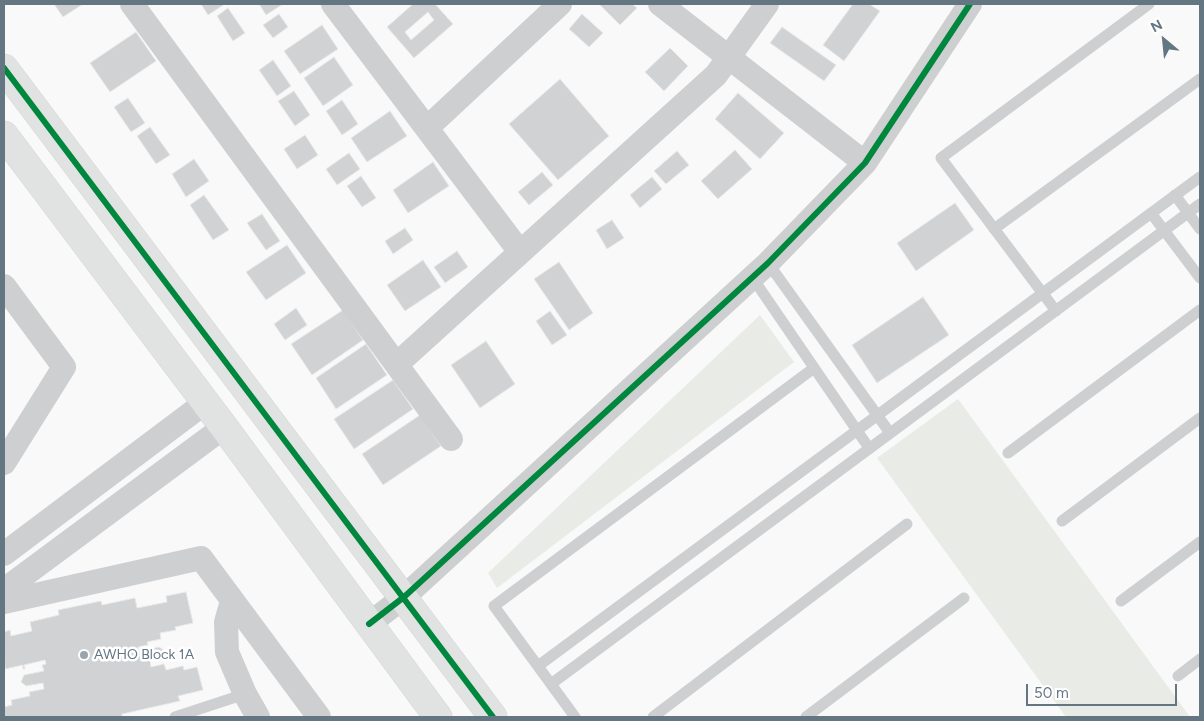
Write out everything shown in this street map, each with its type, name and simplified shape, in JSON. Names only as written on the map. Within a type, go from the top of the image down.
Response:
[{"type":"street","points":[[132,4],[451,439]]},
{"type":"street","points":[[427,128],[560,4]]},
{"type":"street","points":[[660,4],[865,163]]},
{"type":"street","points":[[397,364],[716,75],[767,4]]},
{"type":"street","points":[[369,624],[404,597],[760,270],[865,163],[970,4]]},
{"type":"street","points":[[338,6],[520,252]]},
{"type":"street","points":[[4,68],[493,717]]},
{"type":"street","points":[[4,135],[206,402],[438,717]]},
{"type":"street","points":[[4,286],[64,367],[4,463]]},
{"type":"street","points":[[4,554],[206,402]]},
{"type":"street","points":[[4,590],[224,427]]},
{"type":"street","points":[[4,602],[201,558],[319,717]]},
{"type":"street","points":[[232,601],[226,622],[227,652],[245,694],[258,717]]},
{"type":"lane","points":[[1056,311],[941,158],[1149,4]]},
{"type":"lane","points":[[994,229],[1200,79]]},
{"type":"lane","points":[[538,666],[1200,177]]},
{"type":"lane","points":[[1175,195],[1200,228]]},
{"type":"lane","points":[[551,684],[1200,204]]},
{"type":"lane","points":[[1151,213],[1200,278]]},
{"type":"lane","points":[[760,270],[814,368],[869,448]]},
{"type":"lane","points":[[760,270],[890,433]]},
{"type":"lane","points":[[1008,453],[1200,310]]},
{"type":"lane","points":[[575,717],[494,606],[814,368]]},
{"type":"lane","points":[[1062,521],[1200,418]]},
{"type":"lane","points":[[653,717],[907,524]]},
{"type":"lane","points":[[1121,601],[1200,542]]},
{"type":"lane","points":[[806,717],[964,598]]},
{"type":"lane","points":[[1178,676],[1200,659]]},
{"type":"lane","points":[[174,717],[245,694]]},
{"type":"shaded area","points":[[760,315],[794,362],[497,588],[488,573]]},
{"type":"shaded area","points":[[958,399],[1190,717],[1066,717],[877,458]]},
{"type":"building","points":[[54,4],[83,4],[63,17]]},
{"type":"building","points":[[201,4],[225,4],[208,15]]},
{"type":"building","points":[[259,4],[283,4],[266,15]]},
{"type":"building","points":[[413,4],[435,4],[453,24],[414,58],[387,27]],"holes":[[[428,12],[434,20],[411,40],[405,32]]]},
{"type":"building","points":[[601,4],[632,4],[637,8],[620,25]]},
{"type":"building","points":[[853,4],[869,4],[880,11],[844,61],[823,45]]},
{"type":"building","points":[[228,8],[245,33],[233,41],[217,16]]},
{"type":"building","points":[[279,14],[288,27],[273,38],[263,25]]},
{"type":"building","points":[[582,14],[603,33],[589,47],[569,29]]},
{"type":"building","points":[[322,25],[338,49],[300,74],[284,51]]},
{"type":"building","points":[[782,27],[836,65],[824,81],[770,43]]},
{"type":"building","points":[[136,32],[156,61],[110,92],[90,63]]},
{"type":"building","points":[[670,48],[688,66],[664,91],[645,72]]},
{"type":"building","points":[[334,57],[353,85],[323,106],[304,78]]},
{"type":"building","points":[[273,60],[291,86],[277,96],[259,70]]},
{"type":"building","points":[[560,79],[609,136],[558,180],[509,124]]},
{"type":"building","points":[[294,91],[310,115],[295,126],[278,101]]},
{"type":"building","points":[[738,93],[784,133],[760,159],[715,119]]},
{"type":"building","points":[[128,98],[145,123],[131,132],[114,107]]},
{"type":"building","points":[[342,100],[358,124],[342,135],[326,111]]},
{"type":"building","points":[[390,111],[407,136],[367,162],[351,138]]},
{"type":"building","points":[[150,127],[170,155],[156,164],[137,136]]},
{"type":"building","points":[[305,135],[318,155],[297,169],[284,149]]},
{"type":"building","points":[[735,150],[752,169],[718,199],[701,181]]},
{"type":"building","points":[[677,151],[689,165],[666,184],[654,171]]},
{"type":"building","points":[[349,153],[360,169],[337,185],[326,169]]},
{"type":"building","points":[[194,159],[209,181],[186,197],[172,174]]},
{"type":"building","points":[[433,162],[449,186],[408,213],[393,190]]},
{"type":"building","points":[[542,172],[553,185],[529,205],[518,192]]},
{"type":"building","points":[[361,176],[376,198],[362,207],[347,186]]},
{"type":"building","points":[[652,177],[662,189],[640,208],[630,195]]},
{"type":"building","points":[[204,195],[229,230],[213,240],[190,205]]},
{"type":"building","points":[[955,203],[974,230],[916,271],[897,243]]},
{"type":"building","points":[[262,214],[280,241],[266,250],[247,223]]},
{"type":"building","points":[[612,220],[624,238],[607,249],[596,230]]},
{"type":"building","points":[[405,228],[413,240],[393,254],[385,241]]},
{"type":"building","points":[[287,245],[306,273],[266,300],[246,272]]},
{"type":"building","points":[[457,251],[468,267],[445,283],[434,267]]},
{"type":"building","points":[[423,260],[441,287],[405,311],[387,285]]},
{"type":"building","points":[[559,262],[593,313],[569,330],[534,279]]},
{"type":"building","points":[[923,297],[949,335],[877,383],[852,345]]},
{"type":"building","points":[[296,308],[307,325],[285,340],[274,324]]},
{"type":"building","points":[[343,310],[363,340],[312,375],[291,344]]},
{"type":"building","points":[[550,311],[567,335],[552,345],[536,321]]},
{"type":"building","points":[[486,341],[515,384],[480,408],[451,365]]},
{"type":"building","points":[[366,344],[387,375],[336,409],[316,378]]},
{"type":"building","points":[[393,380],[413,409],[354,449],[334,419]]},
{"type":"building","points":[[420,415],[441,446],[383,485],[362,454]]},
{"type":"building","name":"AWHO Block 1A","points":[[186,592],[193,623],[175,627],[176,630],[160,633],[161,639],[147,642],[148,645],[138,647],[139,652],[159,647],[165,651],[163,658],[150,661],[151,667],[164,664],[166,670],[183,666],[184,670],[197,667],[203,690],[178,696],[180,701],[122,714],[122,717],[4,717],[4,707],[12,705],[11,700],[30,696],[29,692],[44,689],[43,683],[26,686],[21,682],[24,675],[44,671],[42,665],[46,664],[45,660],[24,665],[25,669],[23,669],[23,665],[5,669],[4,632],[10,630],[11,636],[32,631],[30,622],[59,615],[58,610],[101,601],[102,605],[135,598],[137,608],[167,602],[166,596]]},
{"type":"cycle path","points":[[369,624],[404,597],[768,263],[865,163],[970,4]]},
{"type":"cycle path","points":[[4,68],[493,717]]},
{"type":"place","name":"AWHO Block 1A","points":[[84,655]]}]
